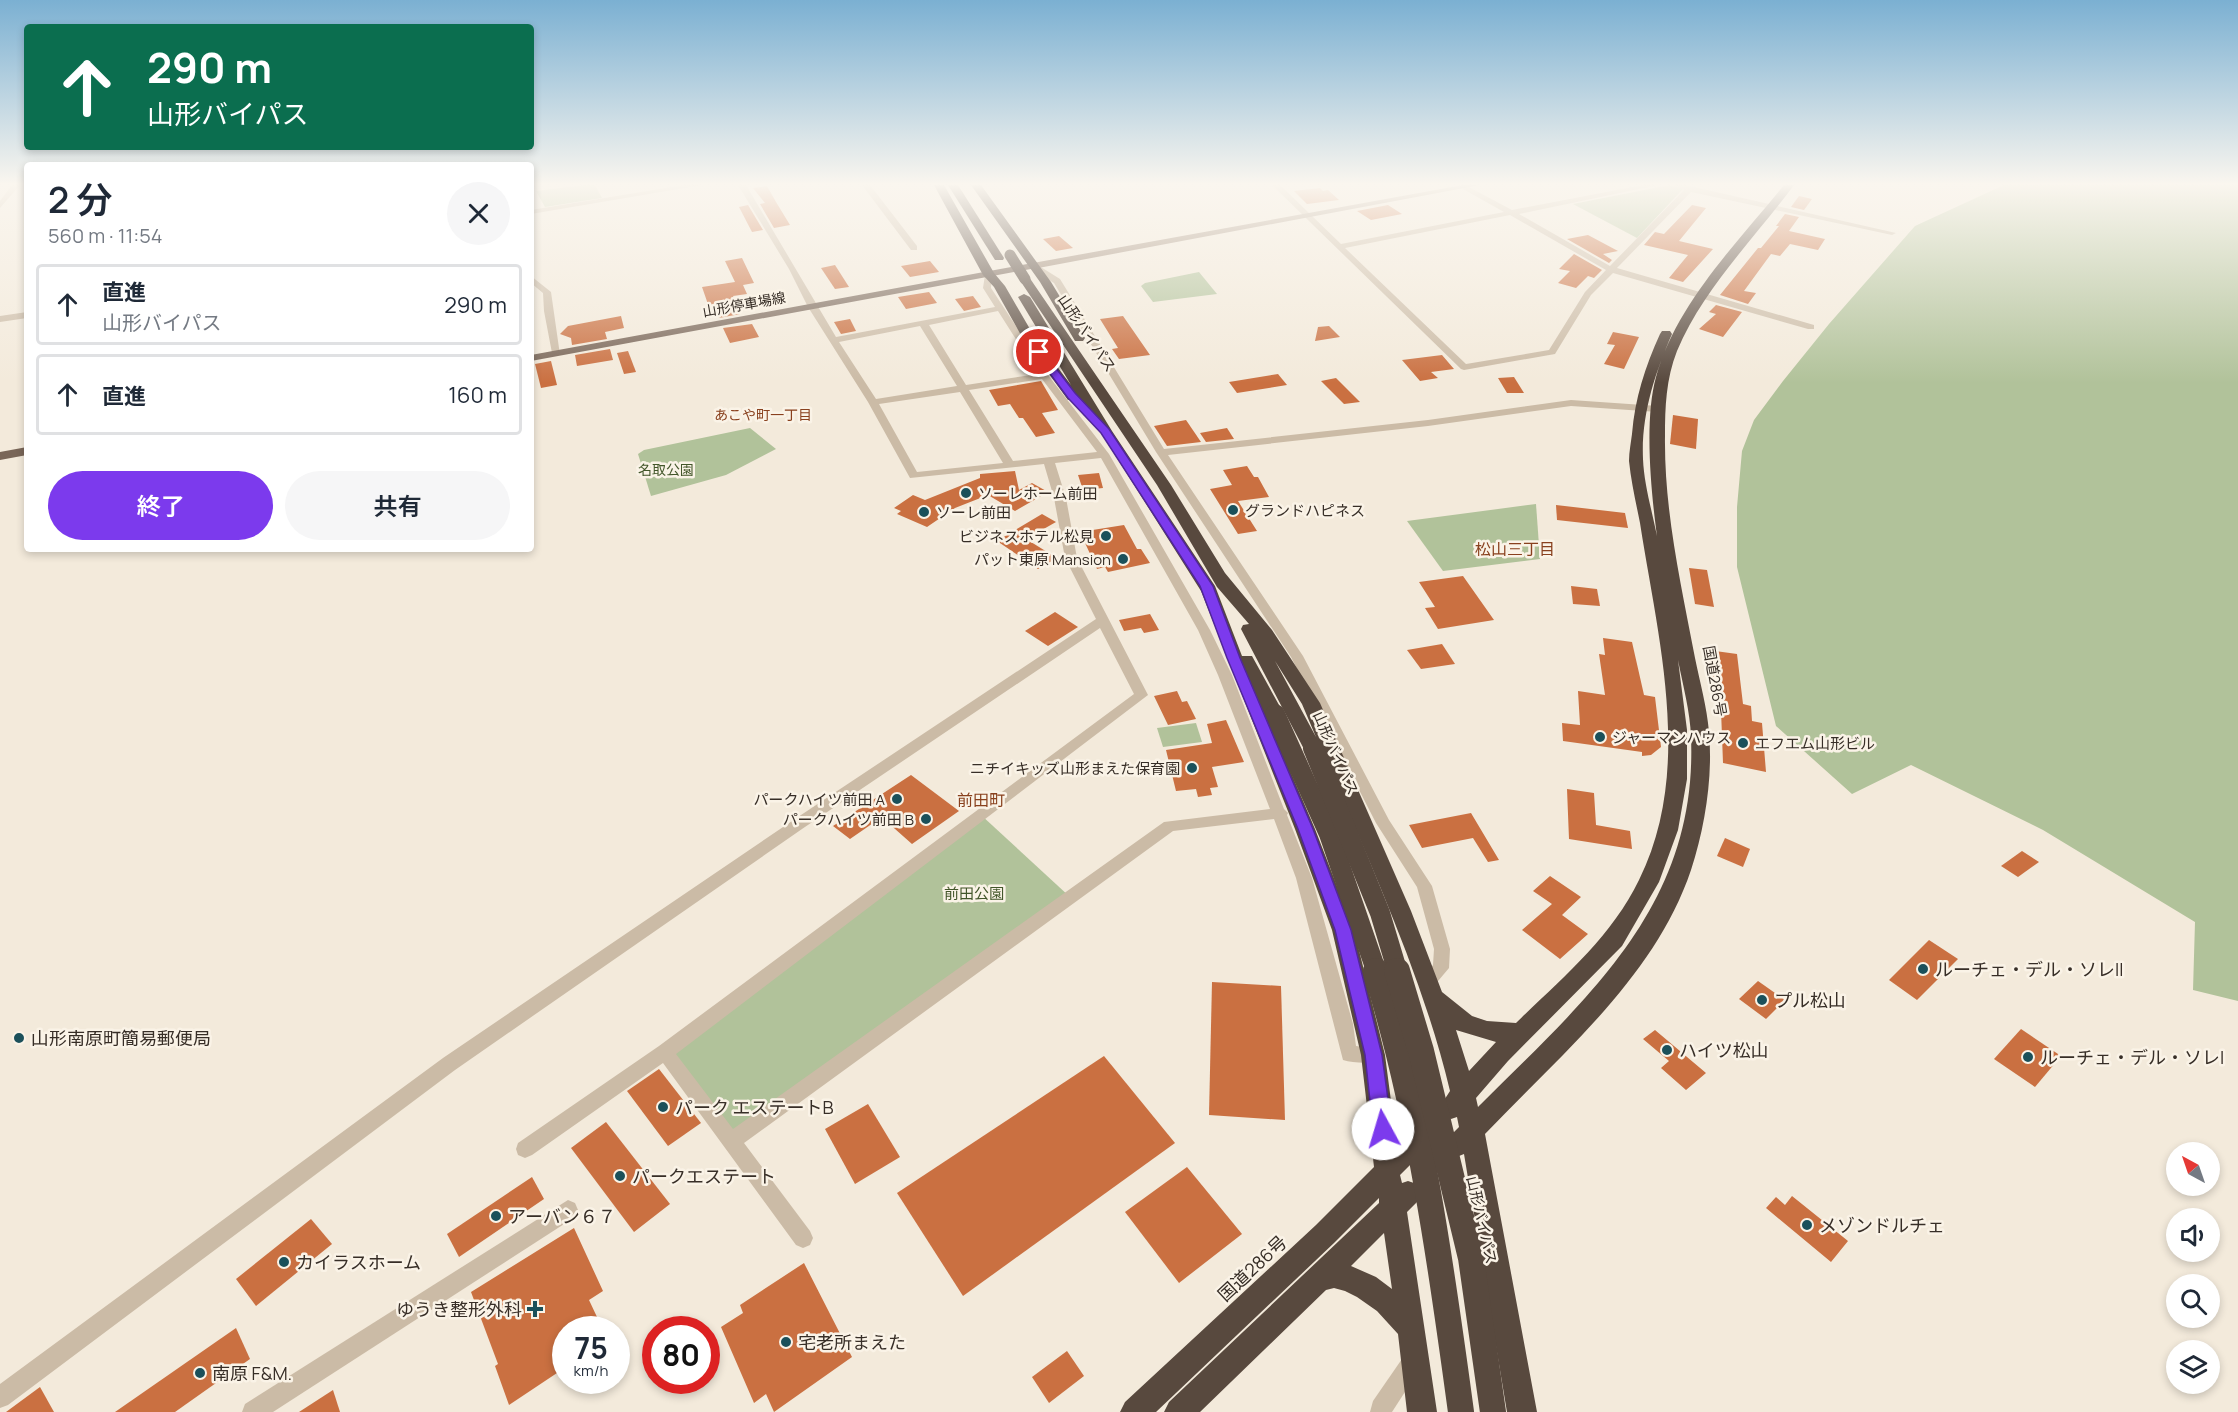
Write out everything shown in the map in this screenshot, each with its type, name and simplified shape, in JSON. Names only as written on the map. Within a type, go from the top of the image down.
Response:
[{"type":"highway","points":[[976,251],[1028,337],[1071,396],[1105,431]]},
{"type":"highway","name":"山形バイパス","points":[[1000,251],[1026,272],[1164,485],[1213,582],[1329,834],[1360,922],[1387,1012],[1412,1109],[1440,1259],[1461,1412]]},
{"type":"highway","name":"山形バイパス","points":[[1001,251],[1004,256]]},
{"type":"highway","points":[[1014,251],[1026,272]]},
{"type":"highway","name":"国道286号","points":[[1465,1137],[1606,995],[1646,938],[1675,884],[1689,836],[1699,787],[1700,736],[1665,532],[1649,408],[1650,371],[1666,334],[1732,251]]},
{"type":"highway","name":"山形バイパス","points":[[1026,272],[1105,431],[1213,582],[1313,748],[1380,913],[1421,1050],[1471,1258],[1494,1412]]},
{"type":"highway","name":"国道286号","points":[[1457,1102],[1500,1054],[1614,940],[1649,882],[1668,830],[1677,779],[1678,730],[1667,639],[1636,459],[1649,408]]},
{"type":"highway","points":[[1213,582],[1266,634],[1311,703],[1400,911],[1429,988],[1454,1058],[1457,1102],[1522,1412]]},
{"type":"highway","points":[[1213,582],[1234,658],[1301,818],[1343,930],[1373,1055],[1400,1200],[1411,1329],[1422,1412]]},
{"type":"highway","points":[[1429,988],[1444,1011],[1458,1021],[1480,1030],[1502,1034],[1523,1033]]},
{"type":"highway","name":"国道286号","points":[[1135,1412],[1325,1234],[1394,1164]]},
{"type":"highway","points":[[1179,1412],[1400,1200]]},
{"type":"highway","points":[[1316,1280],[1334,1275],[1365,1286],[1399,1311],[1411,1329]]},
{"type":"main road","points":[[1026,272],[1128,251]]},
{"type":"main road","name":"山形停車場線","points":[[534,352],[557,350],[988,273],[1026,272]]},
{"type":"main road","name":"山形停車場線","points":[[534,357],[557,350]]},
{"type":"main road","points":[[0,449],[24,445]]},
{"type":"main road","points":[[0,456],[24,452]]},
{"type":"street","points":[[783,251],[811,304],[873,402],[914,476],[1104,454]]},
{"type":"street","points":[[1346,251],[1464,367],[1552,352],[1587,294],[1628,251]]},
{"type":"street","points":[[1578,251],[1610,269],[1811,327]]},
{"type":"street","points":[[1026,272],[1057,281],[1161,452],[1297,656],[1383,823],[1424,886],[1442,949],[1441,968],[1429,988]]},
{"type":"street","points":[[988,273],[987,288],[1044,376],[1104,454],[1204,630],[1225,675],[1281,813],[1304,878],[1344,1024],[1349,1054],[1373,1055]]},
{"type":"street","points":[[534,281],[547,292],[548,311],[557,350]]},
{"type":"street","points":[[835,340],[1001,308]]},
{"type":"street","points":[[0,319],[24,315]]},
{"type":"street","points":[[923,323],[1009,464]]},
{"type":"street","points":[[873,402],[1044,376]]},
{"type":"street","points":[[1161,452],[1383,429],[1570,403],[1649,408]]},
{"type":"street","points":[[525,1149],[665,1052],[1141,695],[1071,558],[1060,498],[1049,462]]},
{"type":"street","points":[[0,1396],[449,1064],[1102,621]]},
{"type":"street","points":[[732,1141],[1169,825],[1281,813]]},
{"type":"street","points":[[665,1052],[804,1238]]},
{"type":"street","points":[[253,1412],[568,1210]]},
{"type":"street","points":[[1376,1411],[1415,1358]]},
{"type":"green space","points":[[1893,251],[2238,251],[2238,1001],[2193,990],[2195,922],[2043,830],[1911,765],[1852,794],[1776,726],[1737,567],[1737,507],[1742,451],[1754,420],[1829,324]]},
{"type":"green space","points":[[1199,272],[1217,294],[1153,302],[1141,286],[1145,283]]},
{"type":"green space","name":"名取公園","points":[[750,428],[776,449],[726,475],[651,496],[638,454],[644,450]]},
{"type":"green space","points":[[1536,504],[1540,559],[1443,571],[1407,521]]},
{"type":"green space","points":[[1196,723],[1202,742],[1163,747],[1157,728]]},
{"type":"green space","name":"前田公園","points":[[981,815],[1070,897],[731,1141],[665,1052]]},
{"type":"building","points":[[1588,251],[1618,251],[1603,254],[1612,260],[1609,263]]},
{"type":"building","points":[[1670,251],[1711,251],[1683,282],[1669,278],[1688,255]]},
{"type":"building","points":[[1756,251],[1784,251],[1780,256],[1771,254],[1744,291],[1756,293],[1748,304],[1720,295]]},
{"type":"building","points":[[1574,254],[1602,270],[1594,278],[1588,276],[1576,288],[1558,283],[1570,271],[1559,269]]},
{"type":"building","points":[[742,258],[754,283],[743,285],[747,294],[733,296],[740,314],[719,318],[715,309],[710,310],[702,287],[735,282],[725,261]]},
{"type":"building","points":[[930,261],[939,272],[910,277],[901,266]]},
{"type":"building","points":[[835,265],[849,287],[835,289],[821,268]]},
{"type":"building","points":[[929,292],[937,303],[906,309],[898,297]]},
{"type":"building","points":[[973,296],[981,307],[964,311],[955,299]]},
{"type":"building","points":[[1716,305],[1742,312],[1723,337],[1699,329],[1716,314],[1709,312]]},
{"type":"building","points":[[621,316],[624,328],[605,332],[607,339],[572,345],[571,338],[560,334],[568,326]]},
{"type":"building","points":[[1123,316],[1150,355],[1119,359],[1112,349],[1118,348],[1100,319]]},
{"type":"building","points":[[850,319],[856,331],[841,334],[834,322]]},
{"type":"building","points":[[752,324],[759,337],[730,343],[723,328]]},
{"type":"building","points":[[1329,326],[1340,337],[1315,341],[1318,327]]},
{"type":"building","points":[[1613,332],[1639,337],[1624,369],[1604,364],[1615,345],[1607,344]]},
{"type":"building","points":[[610,349],[613,360],[577,366],[575,355]]},
{"type":"building","points":[[628,351],[636,372],[624,374],[617,353]]},
{"type":"building","points":[[1442,355],[1454,369],[1431,372],[1438,378],[1420,381],[1402,360]]},
{"type":"building","points":[[551,361],[557,385],[541,388],[535,364]]},
{"type":"building","points":[[1278,374],[1287,385],[1237,393],[1229,382]]},
{"type":"building","points":[[1514,377],[1524,393],[1507,393],[1498,378]]},
{"type":"building","points":[[1336,378],[1360,402],[1344,404],[1321,381]]},
{"type":"building","points":[[1041,381],[1058,410],[1042,413],[1055,433],[1036,437],[1010,404],[998,406],[989,390]]},
{"type":"building","points":[[1673,415],[1698,419],[1696,449],[1670,444]]},
{"type":"building","points":[[1186,420],[1201,442],[1167,446],[1154,426]]},
{"type":"building","points":[[1227,428],[1234,439],[1206,442],[1200,433]]},
{"type":"building","points":[[1247,466],[1254,477],[1258,477],[1269,497],[1238,501],[1257,531],[1238,534],[1210,489],[1232,485],[1223,470]]},
{"type":"building","points":[[1015,471],[1019,490],[1032,483],[1048,492],[1015,511],[988,495],[955,508],[927,527],[897,514],[901,511],[894,508],[913,495],[925,500],[980,478],[980,474]]},
{"type":"building","points":[[1099,473],[1103,488],[1083,490],[1078,475]]},
{"type":"building","points":[[1556,505],[1625,513],[1628,528],[1557,520]]},
{"type":"building","points":[[1042,514],[1056,522],[1026,539],[1057,558],[1038,569],[997,541]]},
{"type":"building","points":[[1124,525],[1137,549],[1141,549],[1150,563],[1108,572],[1105,567],[1097,569],[1080,532]]},
{"type":"building","points":[[1689,568],[1707,570],[1714,607],[1695,604]]},
{"type":"building","points":[[1463,576],[1494,620],[1438,629],[1425,608],[1435,607],[1419,582]]},
{"type":"building","points":[[1571,586],[1597,589],[1600,606],[1573,604]]},
{"type":"building","points":[[1055,612],[1078,627],[1048,646],[1025,631]]},
{"type":"building","points":[[1150,614],[1159,630],[1144,633],[1141,628],[1124,631],[1119,620]]},
{"type":"building","points":[[1603,638],[1632,642],[1644,695],[1655,697],[1661,747],[1651,755],[1642,756],[1642,752],[1563,741],[1562,723],[1580,725],[1578,691],[1605,695],[1599,654],[1605,655]]},
{"type":"building","points":[[1442,644],[1455,664],[1421,669],[1407,650]]},
{"type":"building","points":[[1708,650],[1737,654],[1743,704],[1751,706],[1752,721],[1762,723],[1766,772],[1723,763],[1721,710],[1716,709],[1715,678],[1711,677]]},
{"type":"building","points":[[1177,691],[1182,702],[1187,701],[1196,719],[1168,725],[1154,696]]},
{"type":"building","name":"ニチイキッズ山形まえた保育園","points":[[1226,720],[1244,762],[1212,767],[1218,787],[1210,788],[1212,795],[1198,797],[1196,789],[1176,791],[1166,750],[1212,743],[1207,724]]},
{"type":"building","points":[[911,775],[959,811],[912,844],[886,821],[883,823],[879,819],[850,839],[833,826]]},
{"type":"building","points":[[1567,789],[1594,793],[1596,825],[1630,831],[1632,849],[1569,839]]},
{"type":"building","points":[[1471,813],[1499,860],[1488,862],[1473,838],[1422,848],[1409,825]]},
{"type":"building","points":[[1725,838],[1750,849],[1743,867],[1717,856]]},
{"type":"building","points":[[2022,851],[2039,862],[2018,877],[2001,866]]},
{"type":"building","points":[[1550,876],[1581,897],[1562,915],[1588,934],[1560,959],[1522,930],[1552,904],[1533,891]]},
{"type":"building","name":"ルーチェ・デル・ソレII","points":[[1929,940],[1958,959],[1917,1000],[1889,980]]},
{"type":"building","name":"プル松山","points":[[1758,981],[1785,1000],[1766,1019],[1739,999]]},
{"type":"building","points":[[1212,982],[1281,986],[1285,1120],[1209,1115]]},
{"type":"building","name":"ルーチェ・デル・ソレI","points":[[2021,1029],[2061,1056],[2035,1087],[1994,1059]]},
{"type":"building","name":"ハイツ松山","points":[[1655,1030],[1706,1073],[1686,1090],[1661,1068],[1669,1061],[1643,1039]]},
{"type":"building","points":[[1104,1056],[1175,1143],[963,1296],[897,1193]]},
{"type":"building","name":"パーク エステートB","points":[[659,1069],[701,1123],[668,1146],[627,1091]]},
{"type":"building","points":[[868,1104],[900,1157],[855,1184],[825,1129]]},
{"type":"building","name":"パークエステート","points":[[606,1122],[670,1204],[634,1232],[571,1148]]},
{"type":"building","points":[[1187,1167],[1242,1234],[1179,1283],[1125,1212]]},
{"type":"building","name":"アーバン６７","points":[[532,1177],[544,1199],[459,1257],[447,1234]]},
{"type":"building","name":"メゾンドルチェ","points":[[1792,1196],[1848,1241],[1831,1262],[1766,1208],[1776,1197],[1785,1205]]},
{"type":"building","name":"カイラスホーム","points":[[311,1219],[332,1244],[256,1306],[236,1279]]},
{"type":"building","name":"ゆうき整形外科","points":[[574,1228],[603,1291],[589,1300],[597,1316],[552,1316],[552,1376],[509,1405],[495,1366],[498,1364],[471,1292]]},
{"type":"building","name":"宅老所まえた","points":[[804,1263],[852,1357],[774,1412],[766,1394],[754,1403],[721,1327],[743,1313],[740,1305]]},
{"type":"building","name":"南原 F&M.","points":[[236,1328],[250,1359],[175,1412],[115,1412]]},
{"type":"building","points":[[1067,1351],[1084,1376],[1049,1403],[1032,1377]]},
{"type":"building","points":[[40,1387],[54,1412],[6,1412]]},
{"type":"building","points":[[333,1390],[340,1412],[299,1412]]},
{"type":"place","name":"ソーレホーム前田","points":[[966,493]]},
{"type":"place","name":"グランドハピネス","points":[[1233,510]]},
{"type":"place","name":"ソーレ前田","points":[[924,512]]},
{"type":"place","name":"ビジネスホテル松見","points":[[1106,536]]},
{"type":"place","name":"パット東原 Mansion","points":[[1123,559]]},
{"type":"place","name":"ジャーマンハウス","points":[[1600,737]]},
{"type":"place","name":"エフエム山形ビル","points":[[1743,743]]},
{"type":"place","name":"ニチイキッズ山形まえた保育園","points":[[1192,768]]},
{"type":"place","name":"パークハイツ前田 A","points":[[897,799]]},
{"type":"place","name":"パークハイツ前田 B","points":[[926,819]]},
{"type":"place","name":"ルーチェ・デル・ソレII","points":[[1923,969]]},
{"type":"place","name":"プル松山","points":[[1762,1000]]},
{"type":"place","name":"山形南原町簡易郵便局","points":[[19,1038]]},
{"type":"place","name":"ハイツ松山","points":[[1667,1050]]},
{"type":"place","name":"ルーチェ・デル・ソレI","points":[[2028,1057]]},
{"type":"place","name":"パーク エステートB","points":[[663,1107]]},
{"type":"place","name":"パークエステート","points":[[620,1176]]},
{"type":"place","name":"アーバン６７","points":[[496,1216]]},
{"type":"place","name":"メゾンドルチェ","points":[[1807,1225]]},
{"type":"place","name":"カイラスホーム","points":[[284,1262]]},
{"type":"place","name":"ゆうき整形外科","points":[[535,1309]]},
{"type":"place","name":"宅老所まえた","points":[[786,1342]]},
{"type":"place","name":"南原 F&M.","points":[[200,1373]]},
{"type":"district","name":"あこや町一丁目","points":[[763,414]]},
{"type":"district","name":"松山三丁目","points":[[1515,549]]},
{"type":"district","name":"前田町","points":[[981,800]]},
{"type":"route","points":[[1039,352],[1071,396],[1105,431],[1207,586],[1343,930],[1373,1055],[1383,1129]]}]
